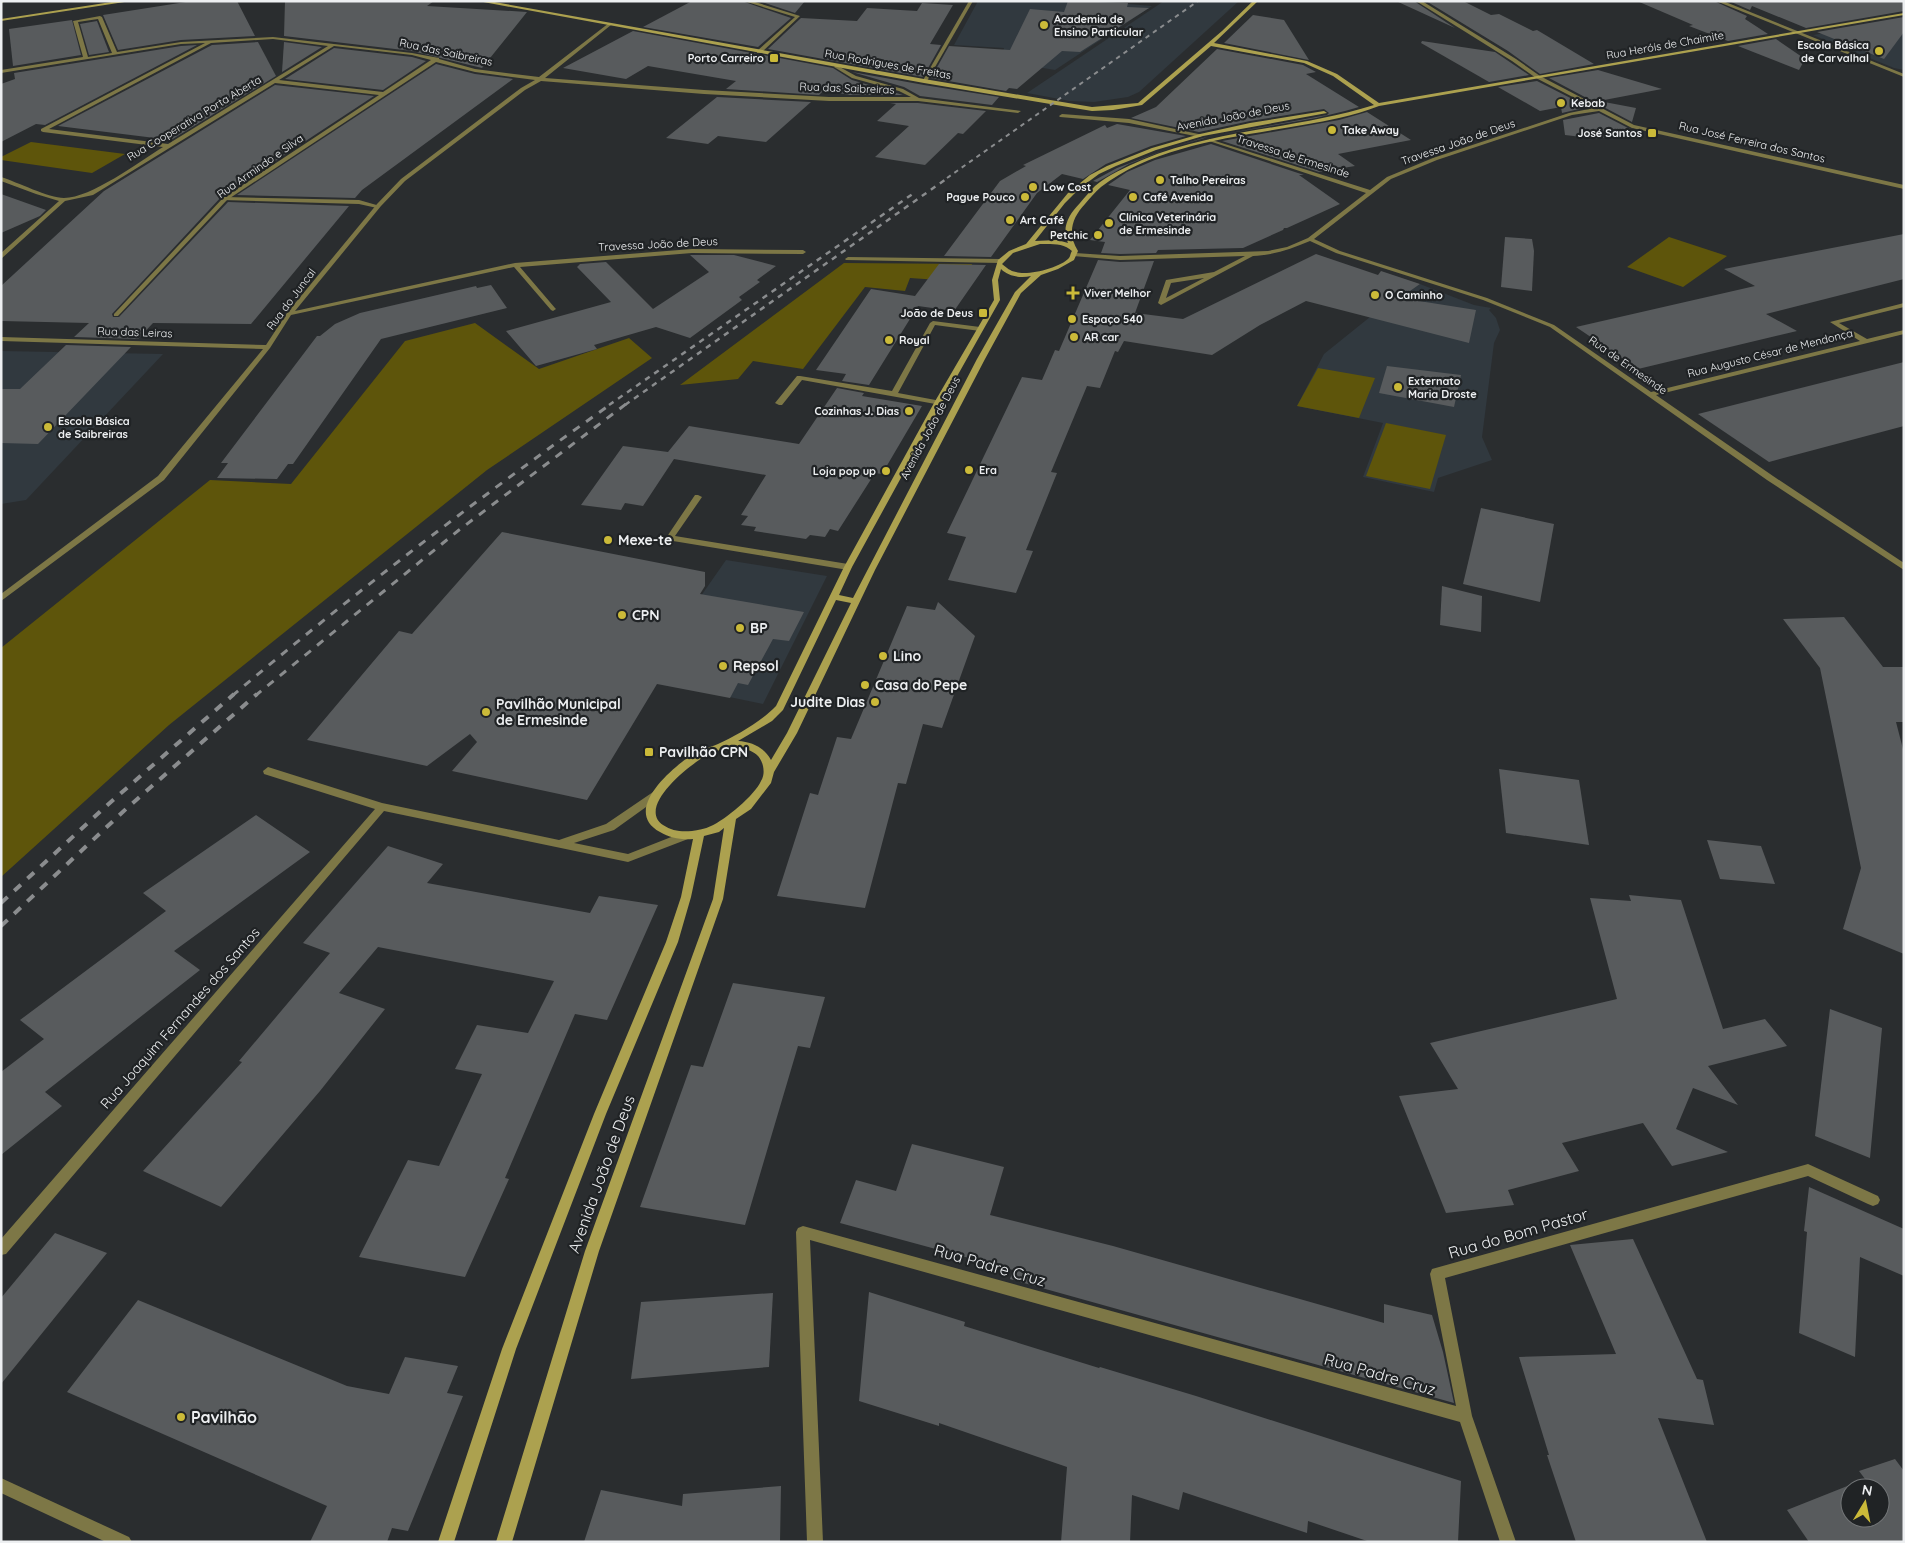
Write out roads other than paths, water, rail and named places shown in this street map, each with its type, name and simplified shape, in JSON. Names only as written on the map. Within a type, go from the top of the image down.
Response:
[{"type":"main road","points":[[1,20],[130,1]]},
{"type":"main road","name":"Rua Rodrigues de Freitas","points":[[480,1],[836,66],[1070,106],[1113,108],[1140,104],[1210,44],[1256,1]]},
{"type":"main road","name":"Rua Heróis de Chaimite","points":[[1538,77],[1904,14]]},
{"type":"main road","points":[[1210,44],[1305,62],[1334,76],[1378,105]]},
{"type":"main road","name":"Avenida João de Deus","points":[[1000,263],[1003,269],[1018,274],[1038,274],[1059,267],[1072,259],[1075,255],[1067,231],[1068,222],[1081,203],[1102,183],[1131,167],[1172,150],[1211,140],[1340,117],[1378,105],[1538,77]]},
{"type":"main road","name":"Avenida João de Deus","points":[[1028,245],[1064,200],[1087,179],[1161,145],[1200,135],[1329,112],[1359,110]]},
{"type":"main road","name":"Avenida João de Deus","points":[[722,746],[769,719],[780,708],[848,567],[997,300],[995,280],[1000,263],[1011,252],[1028,245],[1057,242],[1072,247]]},
{"type":"main road","name":"Avenida João de Deus","points":[[769,772],[768,761],[762,753],[751,746],[737,744],[708,750],[693,759],[666,782],[656,794],[651,806],[652,817],[657,826],[669,834],[684,836],[699,834],[715,829],[747,806],[766,783],[769,772],[792,732],[856,601],[1018,292],[1038,274]]},
{"type":"main road","points":[[834,597],[856,601]]},
{"type":"main road","name":"Avenida João de Deus","points":[[504,1542],[592,1251],[718,899],[731,818]]},
{"type":"main road","name":"Avenida João de Deus","points":[[446,1542],[509,1348],[600,1114],[672,942],[686,897],[699,834]]},
{"type":"street","points":[[746,1],[798,16],[759,52]]},
{"type":"street","points":[[924,81],[971,1]]},
{"type":"street","points":[[1418,1],[1484,41],[1538,77],[1599,109]]},
{"type":"street","points":[[1718,1],[1904,76]]},
{"type":"street","points":[[86,58],[75,21],[100,17],[114,53]]},
{"type":"street","name":"Rua do Juncal","points":[[1,598],[161,478],[268,347],[289,314],[377,206],[404,180],[523,89],[540,79],[609,24]]},
{"type":"street","name":"Rua das Saibreiras","points":[[1,72],[181,43],[273,38],[412,54],[475,70],[540,79],[704,92],[829,99],[918,99]]},
{"type":"street","points":[[167,146],[43,130],[215,40]]},
{"type":"street","name":"Rua Cooperativa Porta Aberta","points":[[63,200],[91,194],[334,45]]},
{"type":"street","name":"Rua Armindo e Silva","points":[[116,315],[226,199],[437,59]]},
{"type":"street","points":[[836,66],[854,77],[901,90],[918,99],[1018,110]]},
{"type":"street","points":[[273,82],[385,94]]},
{"type":"street","name":"Rua José Ferreira dos Santos","points":[[1599,109],[1632,126],[1904,187]]},
{"type":"street","name":"Travessa João de Deus","points":[[1075,255],[1120,258],[1254,254],[1289,248],[1310,239],[1389,178],[1435,159],[1571,114],[1599,109]]},
{"type":"street","points":[[1062,116],[1129,121],[1200,135]]},
{"type":"street","name":"Travessa de Ermesinde","points":[[1211,140],[1370,192]]},
{"type":"street","points":[[1,179],[63,200]]},
{"type":"street","points":[[226,199],[359,202],[377,206]]},
{"type":"street","points":[[1,257],[63,200]]},
{"type":"street","name":"Rua de Ermesinde","points":[[1310,239],[1338,252],[1485,299],[1552,326],[1770,478],[1904,566]]},
{"type":"street","name":"Travessa João de Deus","points":[[289,314],[515,264],[546,264],[594,258],[692,251],[803,252]]},
{"type":"street","points":[[1216,274],[1168,281],[1161,303],[1254,254]]},
{"type":"street","points":[[848,259],[1000,263]]},
{"type":"street","points":[[515,264],[552,309]]},
{"type":"street","name":"Rua Augusto César de Mendonça","points":[[1865,341],[1833,322],[1904,304]]},
{"type":"street","points":[[894,394],[933,323],[980,329]]},
{"type":"street","name":"Rua Augusto César de Mendonça","points":[[1650,394],[1904,332]]},
{"type":"street","name":"Rua das Leiras","points":[[1,339],[268,347]]},
{"type":"street","points":[[779,403],[800,378],[938,403]]},
{"type":"street","points":[[698,498],[670,538],[848,567]]},
{"type":"street","points":[[268,771],[382,807],[628,858],[684,836]]},
{"type":"street","points":[[559,844],[610,827],[656,794]]},
{"type":"street","name":"Rua Joaquim Fernandes dos Santos","points":[[1,1249],[382,807]]},
{"type":"street","name":"Rua do Bom Pastor","points":[[1508,1542],[1465,1416],[1437,1274],[1808,1170],[1873,1200]]},
{"type":"street","name":"Rua Padre Cruz","points":[[815,1542],[803,1232],[1465,1416]]},
{"type":"street","points":[[1,1486],[124,1542]]},
{"type":"railway","points":[[947,178],[1198,1]]},
{"type":"railway","points":[[625,405],[949,177]]},
{"type":"railway","points":[[609,405],[914,193]]},
{"type":"railway","points":[[232,696],[418,546],[611,404]]},
{"type":"railway","points":[[255,696],[459,530],[626,404]]},
{"type":"railway","points":[[1,903],[104,808],[234,694]]},
{"type":"railway","points":[[1,926],[127,808],[257,694]]},
{"type":"place","name":"Academia de Ensino Particular","points":[[1044,25]]},
{"type":"place","name":"Escola Básica de Carvalhal","points":[[1879,51]]},
{"type":"place","name":"Porto Carreiro","points":[[774,58]]},
{"type":"place","name":"Kebab","points":[[1561,103]]},
{"type":"place","name":"Take Away","points":[[1332,130]]},
{"type":"place","name":"José Santos","points":[[1652,133]]},
{"type":"place","name":"Talho Pereiras","points":[[1160,180]]},
{"type":"place","name":"Low Cost","points":[[1033,187]]},
{"type":"place","name":"Pague Pouco","points":[[1025,197]]},
{"type":"place","name":"Café Avenida","points":[[1133,197]]},
{"type":"place","name":"Art Café","points":[[1010,220]]},
{"type":"place","name":"Clínica Veterinária de Ermesinde","points":[[1109,223]]},
{"type":"place","name":"Petchic","points":[[1098,235]]},
{"type":"place","name":"Viver Melhor","points":[[1073,293]]},
{"type":"place","name":"O Caminho","points":[[1375,295]]},
{"type":"place","name":"João de Deus","points":[[983,313]]},
{"type":"place","name":"Espaço 540","points":[[1072,319]]},
{"type":"place","name":"AR car","points":[[1074,337]]},
{"type":"place","name":"Royal","points":[[889,340]]},
{"type":"place","name":"Externato Maria Droste","points":[[1398,387]]},
{"type":"place","name":"Cozinhas J. Dias","points":[[909,411]]},
{"type":"place","name":"Escola Básica de Saibreiras","points":[[48,427]]},
{"type":"place","name":"Era","points":[[969,470]]},
{"type":"place","name":"Loja pop up","points":[[886,471]]},
{"type":"place","name":"Mexe-te","points":[[608,540]]},
{"type":"place","name":"CPN","points":[[622,615]]},
{"type":"place","name":"BP","points":[[740,628]]},
{"type":"place","name":"Lino","points":[[883,656]]},
{"type":"place","name":"Repsol","points":[[723,666]]},
{"type":"place","name":"Casa do Pepe","points":[[865,685]]},
{"type":"place","name":"Judite Dias","points":[[875,702]]},
{"type":"place","name":"Pavilhão Municipal de Ermesinde","points":[[486,712]]},
{"type":"place","name":"Pavilhão CPN","points":[[649,752]]},
{"type":"place","name":"Pavilhão","points":[[181,1417]]}]
